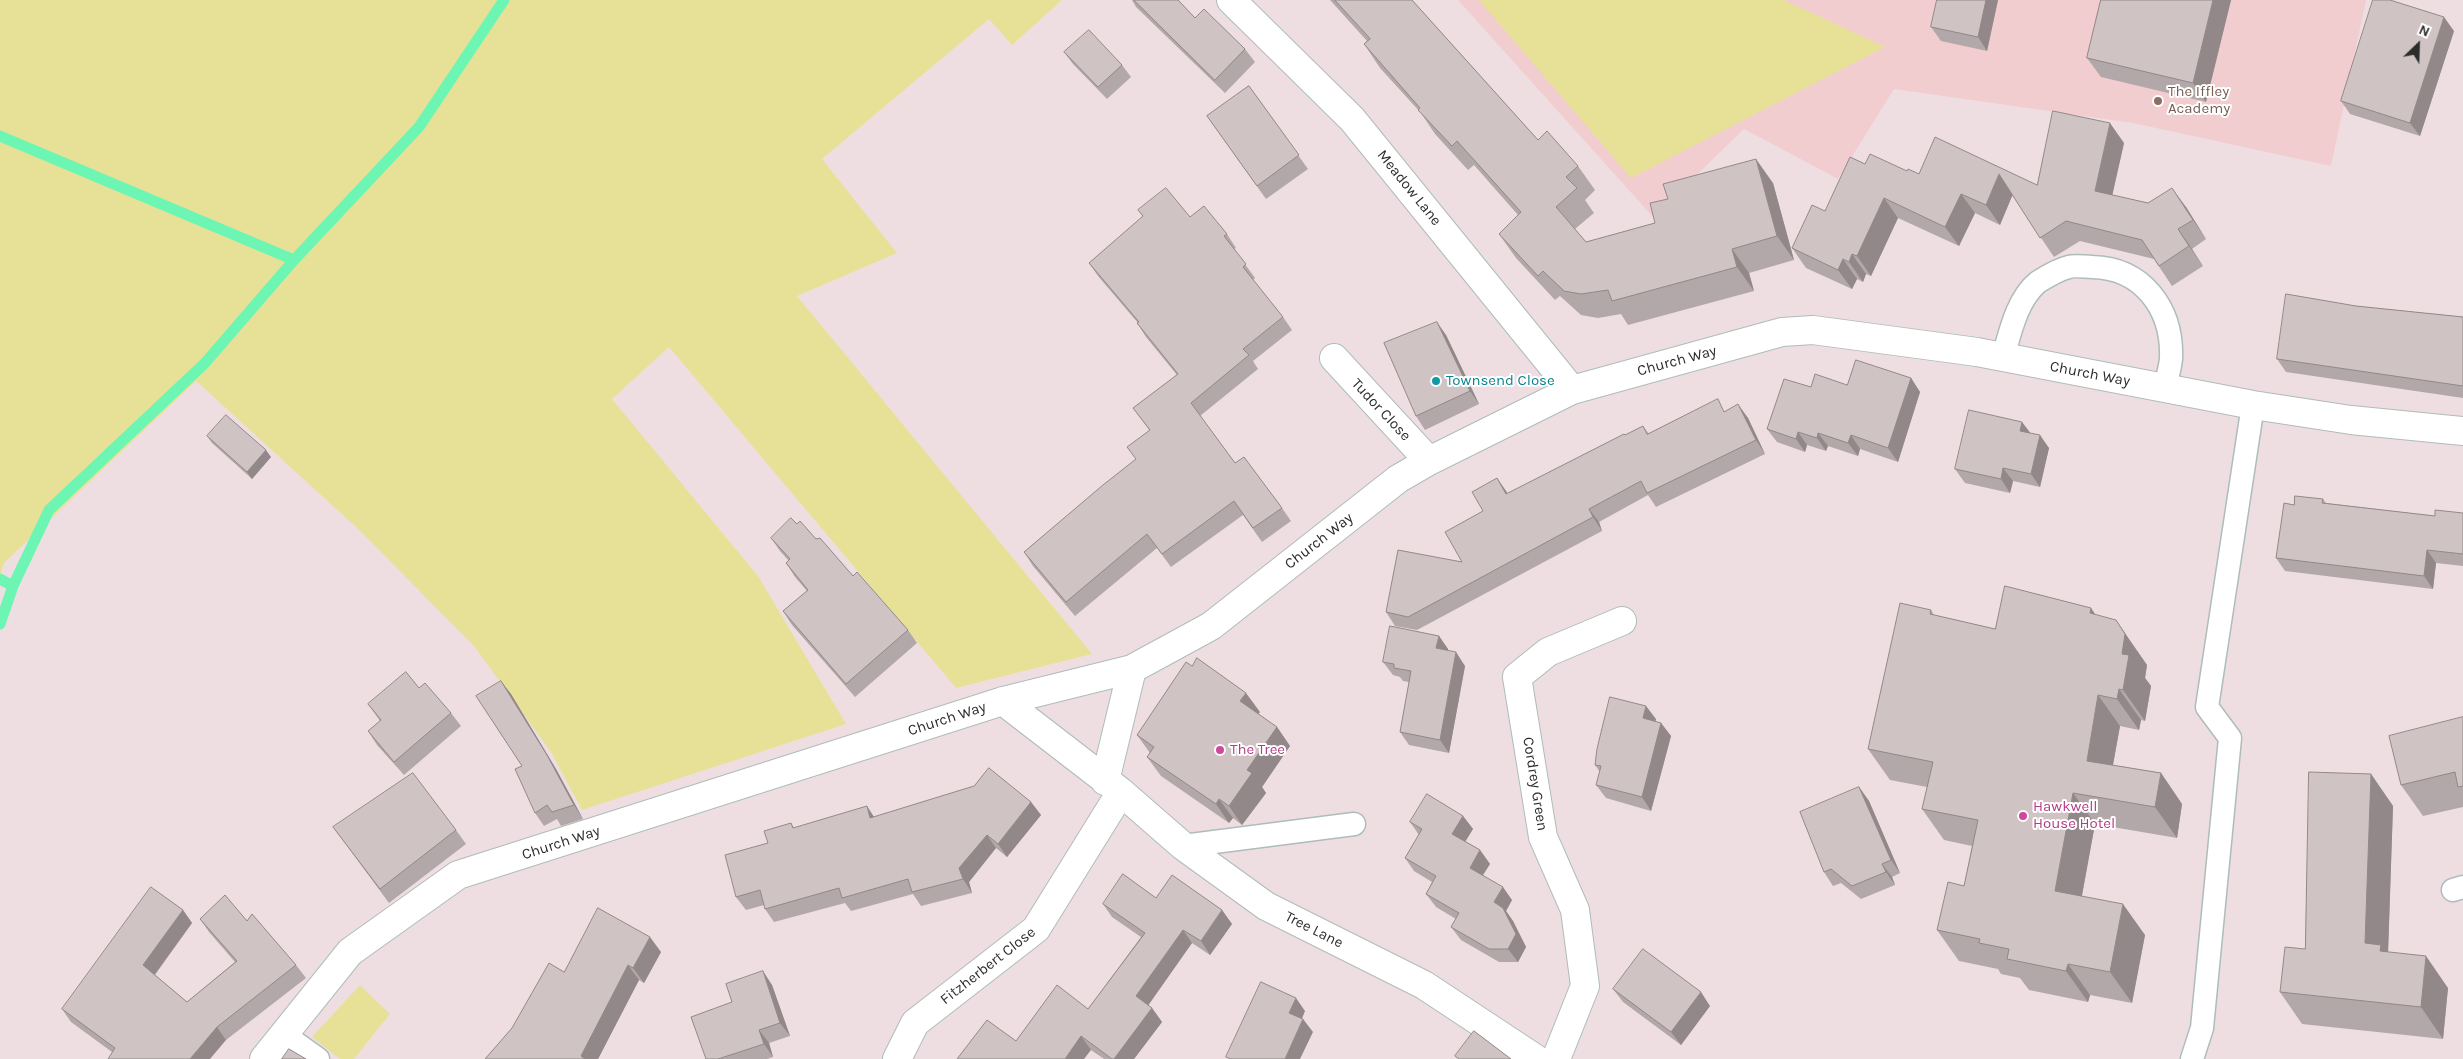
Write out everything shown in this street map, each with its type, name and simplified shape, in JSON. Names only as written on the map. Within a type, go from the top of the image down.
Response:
[{"type":"street","name":"Meadow Lane","points":[[1231,0],[1352,119],[1572,390]]},
{"type":"street","name":"Church Way","points":[[264,1059],[350,952],[458,875],[1003,701],[1132,669],[1211,626],[1398,479],[1572,390],[1790,331],[1812,330],[2003,357],[2253,405],[2351,420],[2463,430]]},
{"type":"street","name":"Tudor Close","points":[[1334,358],[1429,462]]},
{"type":"street","name":"Cordrey Green","points":[[1556,1059],[1585,986],[1575,910],[1543,837],[1518,677],[1548,652],[1622,621]]},
{"type":"street","points":[[1113,786],[1132,669]]},
{"type":"street","name":"Tree Lane","points":[[1003,701],[1113,786],[1184,846],[1266,906],[1424,985],[1536,1059]]},
{"type":"street","name":"Fitzherbert Close","points":[[898,1059],[915,1023],[1036,930],[1113,786]]},
{"type":"lane","points":[[2003,357],[2010,331],[2021,304],[2038,283],[2069,266],[2103,267],[2126,275],[2144,285],[2161,308],[2170,337],[2171,360],[2164,388]]},
{"type":"lane","points":[[2192,1059],[2202,1028],[2230,738],[2207,707],[2253,405]]},
{"type":"lane","points":[[1184,846],[1354,824]]},
{"type":"lane","points":[[283,1034],[318,1059]]},
{"type":"shaded area","points":[[0,0],[1062,0],[1012,45],[989,19],[822,159],[897,253],[797,296],[1092,654],[956,688],[669,347],[612,399],[758,576],[846,724],[582,810],[551,752],[474,646],[356,527],[196,381],[4,563],[0,575]]},
{"type":"shaded area","name":"The Iffley Academy","points":[[1458,0],[2366,0],[2331,166],[2133,123],[1894,89],[1838,179],[1744,129],[1653,217]]},
{"type":"shaded area","points":[[1479,0],[1784,0],[1885,47],[1631,178]]},
{"type":"shaded area","points":[[360,985],[390,1014],[354,1059],[340,1059],[312,1037]]},
{"type":"building","points":[[1134,0],[1178,0],[1195,18],[1204,9],[1245,49],[1215,80]]},
{"type":"building","points":[[1335,0],[1412,0],[1538,140],[1547,131],[1578,166],[1566,177],[1577,188],[1556,207],[1586,242],[1655,223],[1650,203],[1668,199],[1663,184],[1756,159],[1777,236],[1732,249],[1737,267],[1612,301],[1608,290],[1581,294],[1564,291],[1543,271],[1538,276],[1499,234],[1521,212],[1457,141],[1452,146],[1418,110],[1420,108],[1364,44],[1370,39]]},
{"type":"building","points":[[1937,0],[1986,0],[1978,37],[1931,27]]},
{"type":"building","points":[[2101,0],[2213,0],[2193,83],[2087,58]]},
{"type":"building","points":[[2373,0],[2390,0],[2444,17],[2410,123],[2341,101]]},
{"type":"building","points":[[1089,30],[1122,65],[1098,87],[1064,52]]},
{"type":"building","points":[[1249,86],[1299,155],[1257,186],[1207,116]]},
{"type":"building","points":[[2053,111],[2110,123],[2095,191],[2148,203],[2172,188],[2193,220],[2178,229],[2189,246],[2159,266],[2142,240],[2066,221],[2040,238],[1999,174],[1986,205],[1961,194],[1945,227],[1884,198],[1857,256],[1852,254],[1849,262],[1843,259],[1838,270],[1792,248],[1812,205],[1825,211],[1850,157],[1865,164],[1870,154],[1907,171],[1908,169],[1919,174],[1935,137],[2037,185]]},
{"type":"building","points":[[1166,188],[1190,217],[1204,206],[1227,234],[1224,236],[1246,264],[1243,267],[1283,317],[1243,349],[1249,355],[1191,403],[1235,463],[1244,457],[1282,508],[1253,528],[1234,501],[1162,554],[1147,534],[1066,602],[1024,552],[1136,459],[1127,447],[1150,430],[1133,408],[1178,374],[1137,323],[1139,322],[1089,263],[1143,216],[1138,210]]},
{"type":"building","points":[[2286,294],[2356,306],[2463,317],[2463,386],[2277,359]]},
{"type":"building","name":"Townsend Close","points":[[1437,322],[1470,391],[1416,416],[1384,343]]},
{"type":"building","points":[[1856,360],[1911,378],[1888,448],[1851,435],[1848,443],[1818,433],[1817,438],[1798,432],[1796,439],[1767,429],[1784,379],[1811,387],[1815,374],[1847,385]]},
{"type":"building","points":[[1718,399],[1724,412],[1738,404],[1756,440],[1647,493],[1641,481],[1589,509],[1593,517],[1408,617],[1386,612],[1398,550],[1462,562],[1445,532],[1483,511],[1472,492],[1497,478],[1506,494],[1624,434],[1643,426],[1647,434]]},
{"type":"building","points":[[1969,410],[2022,422],[2020,431],[2040,435],[2031,474],[2003,468],[2001,479],[1955,469]]},
{"type":"building","points":[[226,415],[266,450],[247,472],[207,436]]},
{"type":"building","points":[[2295,496],[2323,499],[2322,503],[2435,516],[2435,510],[2463,513],[2463,554],[2427,550],[2424,576],[2276,558],[2284,503],[2294,505]]},
{"type":"building","points":[[791,518],[797,524],[800,521],[816,539],[820,538],[853,576],[857,572],[908,630],[846,684],[783,611],[808,590],[786,563],[790,559],[771,538]]},
{"type":"building","name":"Hawkwell House Hotel","points":[[2005,586],[2091,608],[2090,613],[2116,620],[2125,634],[2122,654],[2129,655],[2123,690],[2119,689],[2117,699],[2098,695],[2087,761],[2161,773],[2155,807],[2073,793],[2055,891],[2123,904],[2110,972],[2068,964],[2066,971],[2007,959],[2009,949],[1979,943],[1980,939],[1937,930],[1948,882],[1964,886],[1978,820],[1922,809],[1933,762],[1868,749],[1900,603],[1931,610],[1930,614],[1995,629]]},
{"type":"building","points":[[1390,626],[1439,636],[1436,648],[1456,652],[1440,740],[1400,732],[1411,671],[1394,668],[1394,664],[1383,662]]},
{"type":"building","name":"The Tree","points":[[1197,658],[1246,693],[1240,701],[1277,727],[1247,770],[1252,773],[1229,806],[1219,799],[1216,804],[1147,757],[1154,747],[1137,735],[1186,662],[1192,666]]},
{"type":"building","points":[[406,672],[419,688],[425,683],[451,713],[394,762],[368,731],[381,720],[368,704]]},
{"type":"building","points":[[501,681],[547,755],[574,805],[552,812],[547,805],[535,813],[515,769],[522,766],[476,696]]},
{"type":"building","points":[[1610,697],[1646,706],[1643,718],[1661,723],[1642,797],[1596,785],[1601,766],[1595,765],[1597,749]]},
{"type":"building","points":[[2463,717],[2463,786],[2458,787],[2455,772],[2401,785],[2389,736]]},
{"type":"building","points":[[989,768],[1031,802],[998,844],[987,835],[959,868],[963,879],[912,892],[908,879],[842,898],[839,888],[765,909],[760,890],[736,897],[725,855],[768,843],[764,831],[791,823],[793,828],[867,806],[870,818],[974,786]]},
{"type":"building","points":[[2309,772],[2371,774],[2365,943],[2381,945],[2380,951],[2426,956],[2421,1007],[2280,992],[2285,947],[2305,949]]},
{"type":"building","points":[[413,773],[456,830],[380,889],[333,827]]},
{"type":"building","points":[[1859,787],[1891,860],[1882,864],[1886,872],[1852,886],[1831,869],[1824,872],[1800,812]]},
{"type":"building","points":[[1427,794],[1463,816],[1452,834],[1480,850],[1470,868],[1503,887],[1494,902],[1503,908],[1516,934],[1508,949],[1489,949],[1451,927],[1459,913],[1426,894],[1436,876],[1405,858],[1422,829],[1410,822]]},
{"type":"building","points":[[1123,874],[1156,898],[1172,875],[1222,910],[1201,941],[1183,930],[1136,996],[1152,1008],[1114,1059],[1081,1036],[1065,1059],[957,1059],[987,1020],[1016,1041],[1057,985],[1088,1009],[1145,933],[1103,904]]},
{"type":"building","points":[[151,887],[183,910],[143,965],[187,1002],[237,961],[200,919],[225,895],[247,921],[252,914],[296,965],[217,1027],[190,1059],[108,1059],[115,1048],[62,1009]]},
{"type":"building","points":[[598,908],[650,937],[633,968],[628,965],[581,1056],[585,1059],[485,1059],[512,1028],[549,963],[564,972]]},
{"type":"building","points":[[1643,949],[1701,992],[1671,1032],[1613,989]]},
{"type":"building","points":[[763,971],[780,1023],[759,1030],[764,1044],[718,1059],[706,1059],[691,1017],[732,1002],[726,984]]},
{"type":"building","points":[[1261,982],[1296,998],[1289,1013],[1303,1019],[1285,1059],[1231,1059],[1226,1057]]},
{"type":"building","points":[[1474,1031],[1511,1059],[1459,1059],[1455,1056]]},
{"type":"building","points":[[289,1049],[306,1059],[282,1059]]},
{"type":"waterway","points":[[0,136],[294,260],[419,127],[504,0]]},
{"type":"waterway","points":[[0,579],[13,586],[49,510],[205,363],[294,260]]},
{"type":"waterway","points":[[0,624],[13,586]]},
{"type":"place","name":"The Iffley Academy","points":[[2158,101]]},
{"type":"place","name":"Townsend Close","points":[[1436,381]]},
{"type":"place","name":"The Tree","points":[[1220,750]]},
{"type":"place","name":"Hawkwell House Hotel","points":[[2023,816]]}]
